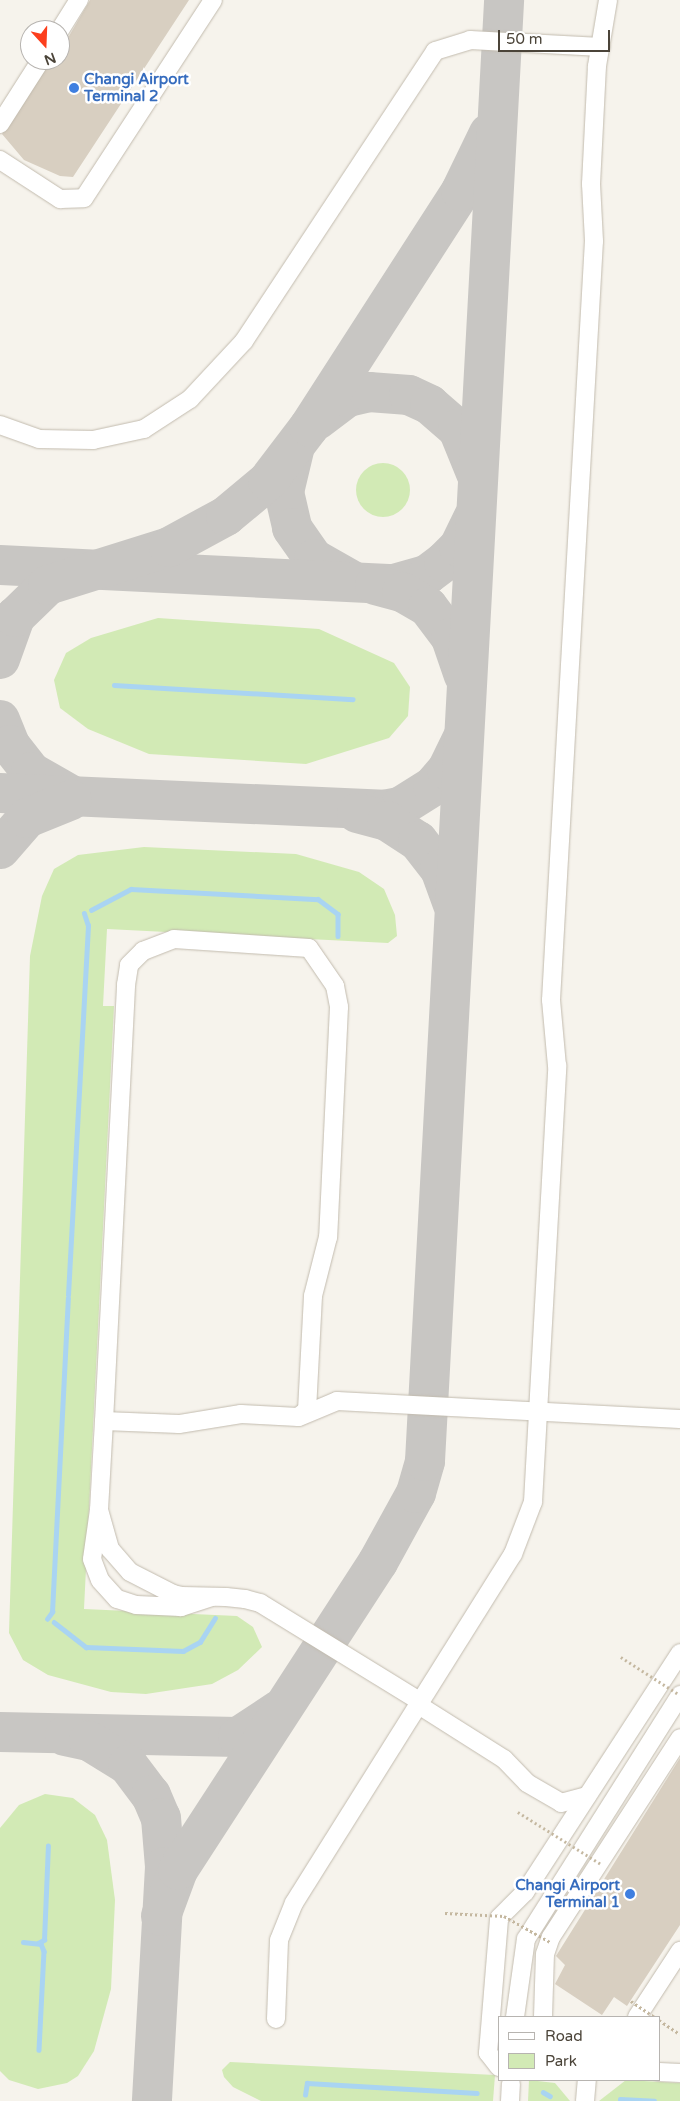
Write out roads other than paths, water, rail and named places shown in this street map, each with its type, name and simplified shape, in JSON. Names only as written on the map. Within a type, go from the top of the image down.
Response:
[{"type":"lane","points":[[66,20],[79,0]]},
{"type":"lane","points":[[0,160],[60,199],[68,202],[84,198],[213,0]]},
{"type":"lane","points":[[276,2019],[279,1940],[294,1903],[522,1535],[535,1488],[558,1066],[552,1000],[601,47],[608,0]]},
{"type":"lane","points":[[0,426],[38,439],[92,440],[144,429],[190,400],[244,341],[435,51],[464,40],[601,47]]},
{"type":"lane","points":[[0,124],[35,70]]},
{"type":"lane","points":[[212,1597],[181,1607],[136,1605],[117,1599],[100,1580],[92,1559],[99,1510],[126,986],[129,965],[143,950],[161,942],[188,938],[309,948],[336,986],[339,1006],[328,1237],[313,1296],[308,1406],[298,1417]]},
{"type":"lane","points":[[104,1421],[162,1424],[241,1414],[298,1417],[337,1401],[540,1410],[680,1419]]},
{"type":"lane","points":[[99,1510],[110,1549],[130,1572],[172,1594],[245,1599],[274,1609],[504,1759],[527,1783],[561,1803],[587,1796]]},
{"type":"lane","points":[[498,2066],[488,2053],[499,1918],[525,1892],[680,1653]]},
{"type":"lane","points":[[515,2016],[526,1939],[680,1695]]},
{"type":"lane","points":[[542,2016],[545,1954],[551,1937],[680,1738]]},
{"type":"lane","points":[[634,2009],[680,1951]]},
{"type":"lane","points":[[660,2072],[680,2073]]},
{"type":"lane","points":[[585,2101],[586,2081]]},
{"type":"waterway","points":[[114,685],[353,699]]},
{"type":"waterway","points":[[91,910],[131,889],[318,899],[338,914],[338,936]]},
{"type":"waterway","points":[[68,1295],[88,926],[84,914]]},
{"type":"waterway","points":[[47,1619],[52,1612],[68,1298]]},
{"type":"waterway","points":[[54,1622],[86,1647],[183,1651],[200,1642],[215,1618]]},
{"type":"waterway","points":[[38,1943],[44,1940],[48,1846]]},
{"type":"waterway","points":[[23,1942],[41,1944],[44,1951],[39,2050]]},
{"type":"waterway","points":[[305,2095],[307,2083],[477,2093]]},
{"type":"waterway","points":[[543,2092],[550,2096]]},
{"type":"waterway","points":[[620,2099],[654,2101]]},
{"type":"place","name":"Changi Airport Terminal 2","points":[[74,88]]},
{"type":"place","name":"Changi Airport Terminal 1","points":[[630,1894]]}]
